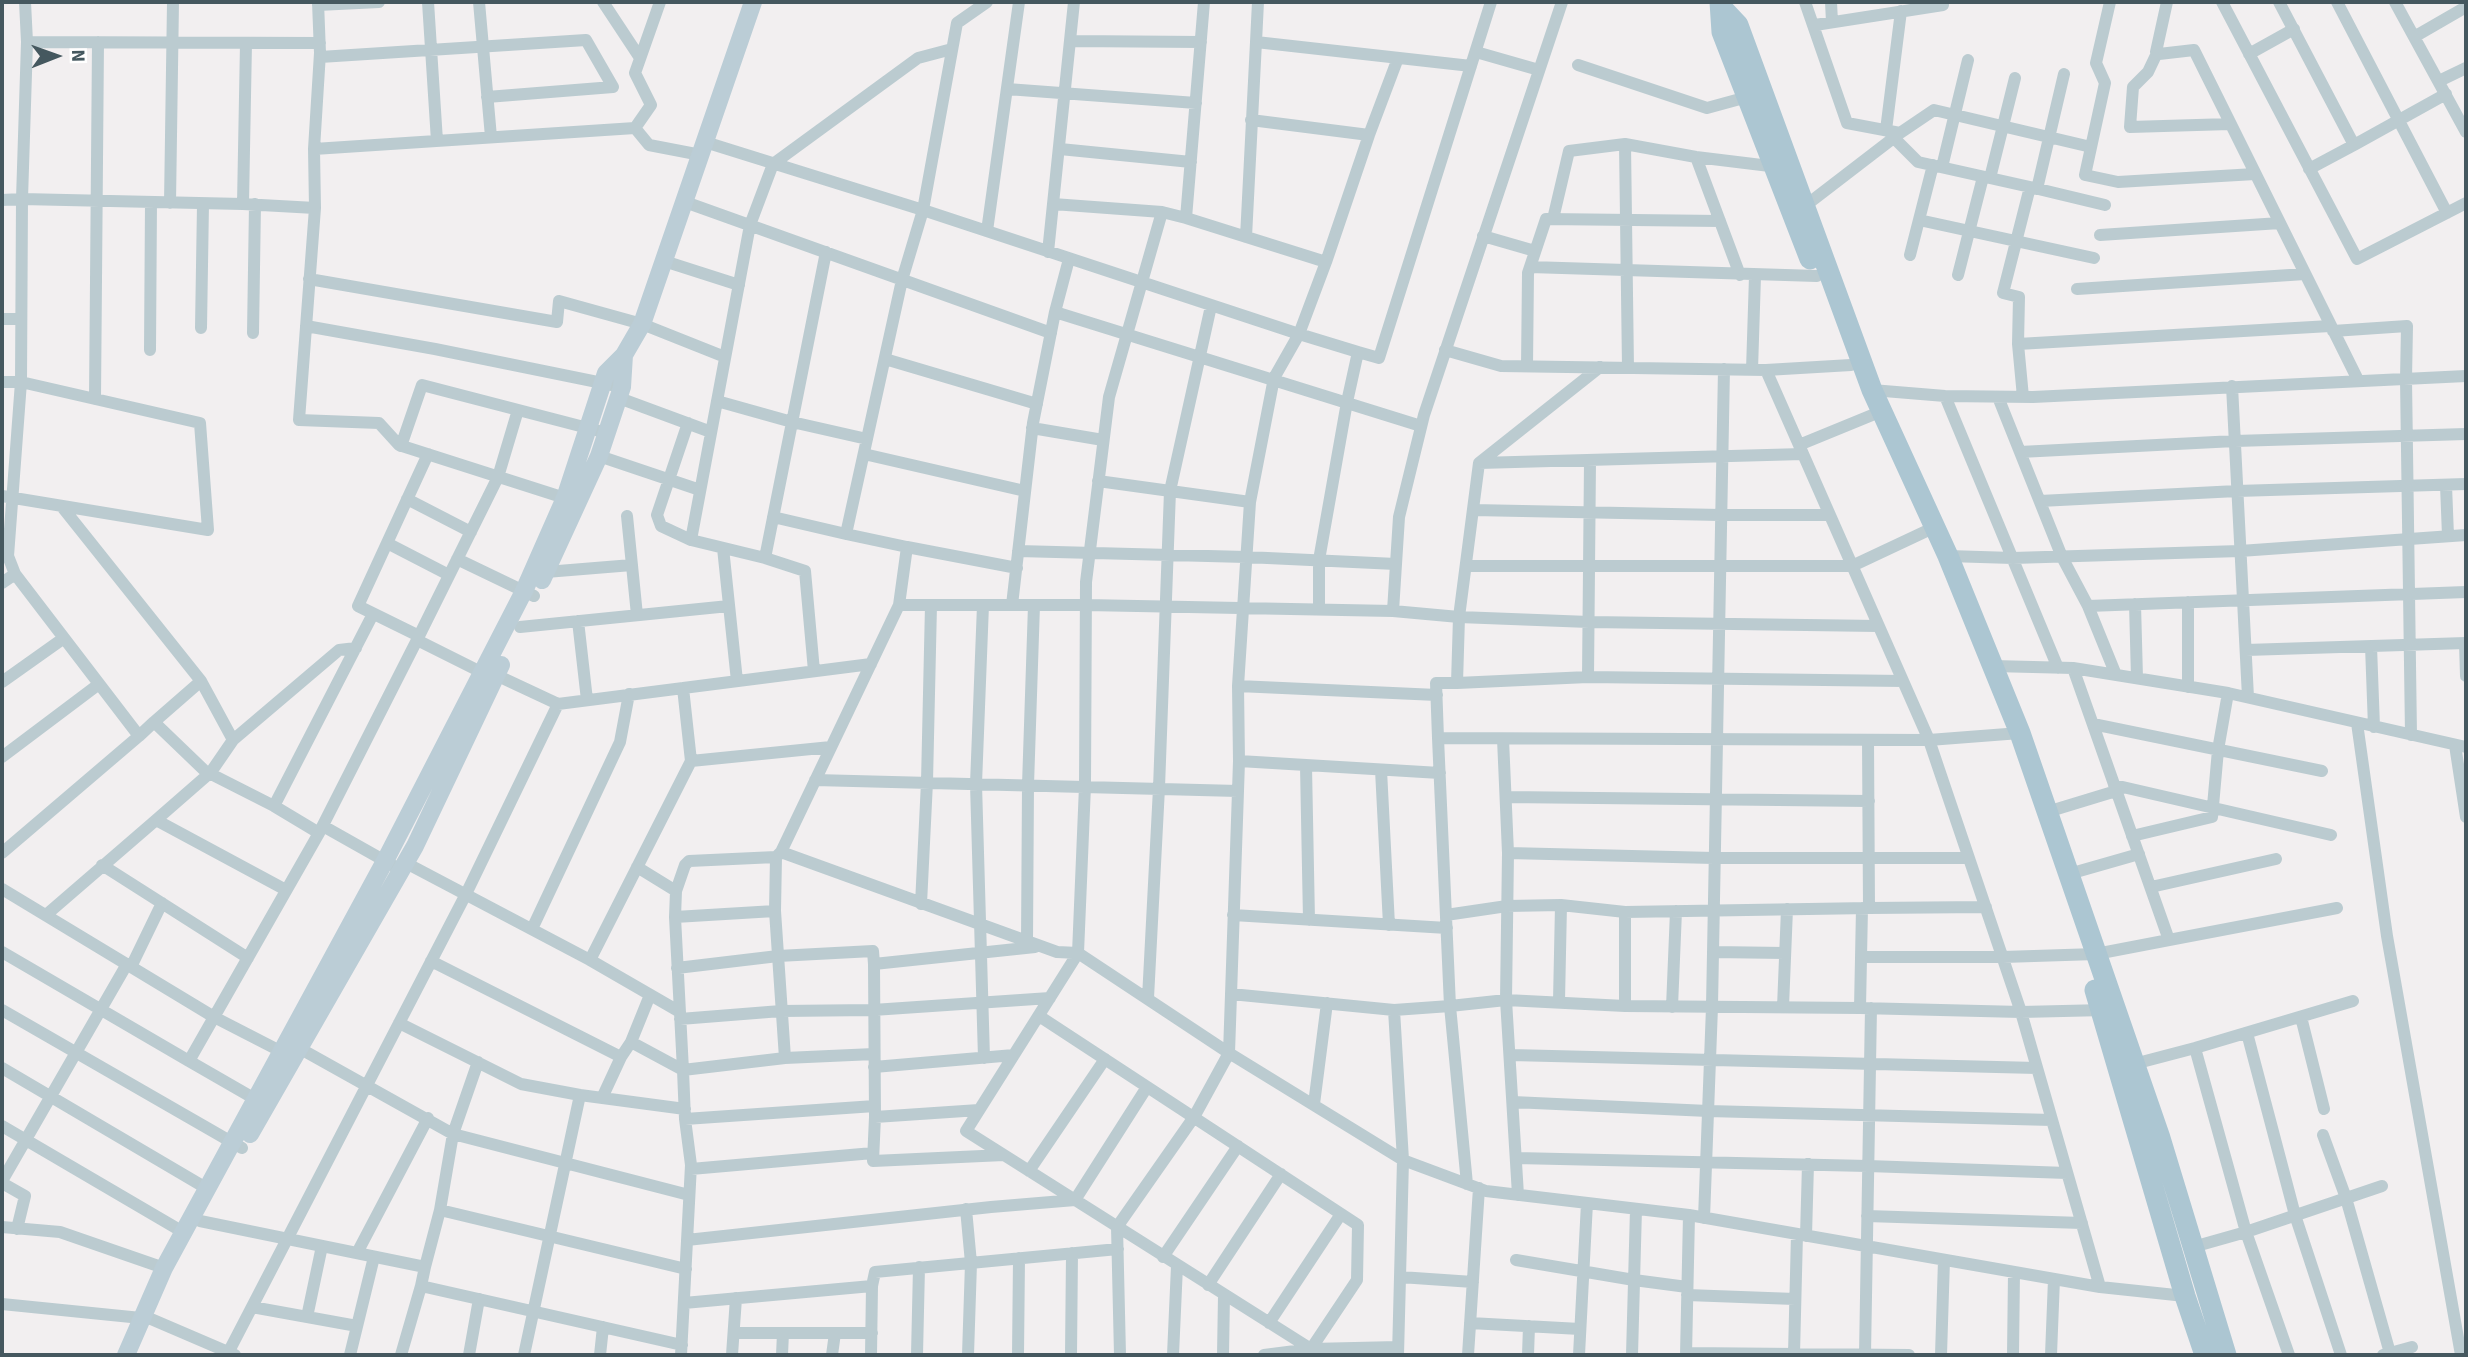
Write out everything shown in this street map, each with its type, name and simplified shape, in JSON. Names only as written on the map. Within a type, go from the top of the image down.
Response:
[{"type":"main road","points":[[1721,5],[1738,25],[1757,94],[1783,167],[1816,276],[1851,365],[1876,413],[1928,530],[2047,812],[2069,874],[2090,954]]},
{"type":"main road","points":[[1783,167],[1805,206],[1872,390],[1876,413]]},
{"type":"main road","points":[[1928,530],[1948,556],[1993,666],[2013,734],[2090,954],[2108,1010],[2185,1296],[2205,1355]]},
{"type":"main road","points":[[2108,1010],[2134,1064],[2226,1355]]},
{"type":"street","points":[[25,2],[27,41],[22,199],[21,382],[7,498],[5,555],[15,574],[139,736]]},
{"type":"street","points":[[170,203],[173,2]]},
{"type":"street","points":[[379,2],[318,3],[320,57],[314,149],[315,208],[299,420],[379,423],[401,446],[571,500]]},
{"type":"street","points":[[428,2],[437,141]]},
{"type":"street","points":[[479,2],[491,137]]},
{"type":"street","points":[[635,128],[651,105],[635,73],[660,2]]},
{"type":"street","points":[[135,1355],[164,1268],[206,1188],[238,1145],[255,1099],[291,1053],[385,861],[520,626],[529,593],[546,572],[571,500],[603,383],[611,366],[624,355],[642,324],[753,2]]},
{"type":"street","points":[[846,534],[902,280],[923,210],[957,23],[987,2]]},
{"type":"street","points":[[986,231],[1019,2]]},
{"type":"street","points":[[1048,252],[1074,2]]},
{"type":"street","points":[[1186,218],[1204,2]]},
{"type":"street","points":[[1246,237],[1258,2]]},
{"type":"street","points":[[635,128],[649,145],[703,149],[773,164],[1379,358],[1491,2]]},
{"type":"street","points":[[1393,611],[1399,517],[1421,426],[1562,2]]},
{"type":"street","points":[[1805,2],[1845,120],[1850,124],[1893,134],[1918,162],[2105,205]]},
{"type":"street","points":[[1831,2],[1832,22]]},
{"type":"street","points":[[2110,2],[2096,63],[2105,83],[2085,175],[2118,182],[2255,174]]},
{"type":"street","points":[[2166,2],[2157,53],[2148,72],[2133,87],[2130,128],[2230,124]]},
{"type":"street","points":[[2222,2],[2357,259],[2466,203]]},
{"type":"street","points":[[2279,2],[2354,145]]},
{"type":"street","points":[[2337,2],[2447,213]]},
{"type":"street","points":[[2395,2],[2465,127]]},
{"type":"street","points":[[1815,25],[1943,5]]},
{"type":"street","points":[[610,6],[640,58]]},
{"type":"street","points":[[2414,37],[2466,7]]},
{"type":"street","points":[[1893,134],[1901,11]]},
{"type":"street","points":[[2249,54],[2294,29]]},
{"type":"street","points":[[320,57],[586,40],[613,88],[487,97]]},
{"type":"street","points":[[27,41],[320,43]]},
{"type":"street","points":[[1071,41],[1201,42]]},
{"type":"street","points":[[95,399],[98,42]]},
{"type":"street","points":[[1256,42],[1471,66]]},
{"type":"street","points":[[246,43],[253,333]]},
{"type":"street","points":[[691,540],[750,225],[773,164],[918,58],[952,49]]},
{"type":"street","points":[[2157,53],[2194,50],[2358,380]]},
{"type":"street","points":[[1476,52],[1539,70]]},
{"type":"street","points":[[1120,1355],[1118,1227],[1194,1117],[1228,1052],[1239,761],[1241,608],[1250,502],[1274,378],[1299,334],[1398,58]]},
{"type":"street","points":[[1910,255],[1919,219],[1955,115],[1968,60]]},
{"type":"street","points":[[1578,65],[1707,108],[1757,94]]},
{"type":"street","points":[[2439,81],[2466,68]]},
{"type":"street","points":[[2022,397],[2018,344],[2019,296],[2003,293],[2016,242],[2050,137],[2064,74]]},
{"type":"street","points":[[1958,275],[2015,78]]},
{"type":"street","points":[[1007,89],[1196,103]]},
{"type":"street","points":[[2309,169],[2446,94]]},
{"type":"street","points":[[1805,206],[1893,134],[1932,111],[2091,147]]},
{"type":"street","points":[[1251,120],[1370,135]]},
{"type":"street","points":[[314,149],[635,128]]},
{"type":"street","points":[[1553,219],[1569,152],[1625,144],[1696,157],[1783,167]]},
{"type":"street","points":[[1625,144],[1628,368]]},
{"type":"street","points":[[1060,149],[1191,162]]},
{"type":"street","points":[[1696,157],[1740,275]]},
{"type":"street","points":[[2,200],[249,204],[315,208]]},
{"type":"street","points":[[685,201],[1051,333]]},
{"type":"street","points":[[150,202],[150,350]]},
{"type":"street","points":[[201,328],[203,204]]},
{"type":"street","points":[[1053,204],[1162,212],[1326,262]]},
{"type":"street","points":[[1162,212],[1109,397],[1098,481],[1086,605],[1085,786],[1078,953],[966,1131],[1311,1349]]},
{"type":"street","points":[[1527,366],[1528,273],[1546,219],[1720,221]]},
{"type":"street","points":[[1919,219],[2094,258]]},
{"type":"street","points":[[2100,235],[2280,223]]},
{"type":"street","points":[[1483,236],[1535,251]]},
{"type":"street","points":[[765,558],[826,252]]},
{"type":"street","points":[[1012,605],[1032,428],[1055,312],[1069,259]]},
{"type":"street","points":[[664,261],[739,285]]},
{"type":"street","points":[[1530,267],[1816,276]]},
{"type":"street","points":[[2077,289],[2305,274]]},
{"type":"street","points":[[1755,276],[1759,370],[1801,450],[1928,740],[2021,1012],[2101,1287]]},
{"type":"street","points":[[309,279],[556,322],[559,301],[642,324],[725,357]]},
{"type":"street","points":[[1148,998],[1170,491],[1211,306]]},
{"type":"street","points":[[1055,312],[1128,332],[1421,426]]},
{"type":"street","points":[[2,319],[21,319]]},
{"type":"street","points":[[306,326],[603,383],[688,424],[711,432]]},
{"type":"street","points":[[2018,344],[2407,326],[2412,735]]},
{"type":"street","points":[[1445,350],[1501,366],[1759,370],[1851,365]]},
{"type":"street","points":[[1319,609],[1319,560],[1346,402],[1358,352]]},
{"type":"street","points":[[126,1355],[200,1221],[238,1145],[403,867],[571,500],[599,456],[620,392],[624,355]]},
{"type":"street","points":[[885,359],[1037,404]]},
{"type":"street","points":[[1457,683],[1459,617],[1479,463],[1600,367]]},
{"type":"street","points":[[1704,1218],[1712,1007],[1724,369]]},
{"type":"street","points":[[1872,390],[1945,396],[2022,397],[2466,376]]},
{"type":"street","points":[[2,382],[21,382],[200,423],[208,530],[7,498]]},
{"type":"street","points":[[401,446],[422,385],[607,433]]},
{"type":"street","points":[[2232,386],[2248,697]]},
{"type":"street","points":[[1945,396],[2058,668]]},
{"type":"street","points":[[1998,397],[2062,557],[2088,606],[2116,675]]},
{"type":"street","points":[[717,401],[867,439]]},
{"type":"street","points":[[189,1060],[321,830],[498,477],[518,410]]},
{"type":"street","points":[[1479,463],[1722,458],[1801,450],[1876,413]]},
{"type":"street","points":[[688,424],[657,520],[661,526],[691,540],[805,571],[814,671]]},
{"type":"street","points":[[1032,428],[1103,440]]},
{"type":"street","points":[[2020,452],[2235,441],[2466,434]]},
{"type":"street","points":[[428,454],[358,606],[491,676],[558,704],[870,664]]},
{"type":"street","points":[[864,454],[1025,491]]},
{"type":"street","points":[[599,456],[701,491]]},
{"type":"street","points":[[1588,677],[1590,461]]},
{"type":"street","points":[[1098,481],[1250,502]]},
{"type":"street","points":[[2040,501],[2237,491],[2466,484]]},
{"type":"street","points":[[2446,485],[2448,536]]},
{"type":"street","points":[[407,499],[471,532]]},
{"type":"street","points":[[63,508],[201,681],[233,740]]},
{"type":"street","points":[[1473,510],[1830,515]]},
{"type":"street","points":[[627,516],[637,615]]},
{"type":"street","points":[[773,517],[1017,568]]},
{"type":"street","points":[[1466,566],[1852,566],[1928,530]]},
{"type":"street","points":[[1948,556],[2013,558],[2241,551],[2466,535]]},
{"type":"street","points":[[387,543],[449,575]]},
{"type":"street","points":[[785,1058],[775,911],[778,854],[899,605],[907,547]]},
{"type":"street","points":[[723,548],[737,681]]},
{"type":"street","points":[[1018,551],[1396,564]]},
{"type":"street","points":[[457,559],[529,593]]},
{"type":"street","points":[[546,572],[632,565]]},
{"type":"street","points":[[2,583],[15,574]]},
{"type":"street","points":[[2088,606],[2466,592]]},
{"type":"street","points":[[2188,602],[2188,687]]},
{"type":"street","points":[[2134,604],[2137,678]]},
{"type":"street","points":[[899,605],[1319,609],[1589,622],[1878,626]]},
{"type":"street","points":[[921,904],[927,782],[930,605]]},
{"type":"street","points":[[983,605],[976,784],[984,1058]]},
{"type":"street","points":[[1027,941],[1028,785],[1034,605]]},
{"type":"street","points":[[520,626],[729,606]]},
{"type":"street","points":[[274,806],[373,614]]},
{"type":"street","points":[[578,621],[587,700]]},
{"type":"street","points":[[2,682],[64,638]]},
{"type":"street","points":[[2246,650],[2466,643],[2466,676]]},
{"type":"street","points":[[2371,646],[2374,727]]},
{"type":"street","points":[[46,915],[211,772],[233,740],[340,650],[356,648]]},
{"type":"street","points":[[1993,666],[2073,668],[2228,693],[2460,746],[2466,817]]},
{"type":"street","points":[[2073,668],[2169,940]]},
{"type":"street","points":[[1468,1355],[1473,1282],[1473,1186],[1450,1006],[1436,683],[1588,677],[1903,681]]},
{"type":"street","points":[[2,853],[201,681]]},
{"type":"street","points":[[2,757],[99,684]]},
{"type":"street","points":[[1238,686],[1437,695]]},
{"type":"street","points":[[590,960],[691,761],[683,688]]},
{"type":"street","points":[[2132,836],[2212,817],[2218,750],[2228,693]]},
{"type":"street","points":[[532,929],[620,742],[629,694]]},
{"type":"street","points":[[2,1304],[147,1319],[230,1355],[286,1239],[466,894],[558,704]]},
{"type":"street","points":[[154,722],[205,771],[385,861],[466,894],[590,960],[680,1016],[873,1010],[1050,998]]},
{"type":"street","points":[[2357,723],[2387,936],[2461,1355]]},
{"type":"street","points":[[2093,724],[2322,771]]},
{"type":"street","points":[[1438,738],[1928,740],[2013,734]]},
{"type":"street","points":[[1503,738],[1508,852],[1506,1000],[1517,1195]]},
{"type":"street","points":[[1865,1355],[1870,1065],[1861,957],[1869,858],[1868,740]]},
{"type":"street","points":[[691,761],[831,747]]},
{"type":"street","points":[[1239,761],[1440,773]]},
{"type":"street","points":[[1307,766],[1309,920]]},
{"type":"street","points":[[1381,770],[1389,925]]},
{"type":"street","points":[[815,780],[1238,791]]},
{"type":"street","points":[[2047,812],[2115,788],[2213,807],[2331,835]]},
{"type":"street","points":[[1506,797],[1868,801]]},
{"type":"street","points":[[156,820],[286,890]]},
{"type":"street","points":[[1508,852],[1714,858],[1969,858]]},
{"type":"street","points":[[421,1286],[603,1327],[681,1350],[691,1169],[685,1114],[674,917],[676,891],[685,865],[692,860],[778,854],[1057,952],[1078,953],[1228,1052],[1403,1160],[1473,1186],[1517,1195],[1689,1215],[2101,1287],[2185,1296]]},
{"type":"street","points":[[2069,874],[2138,854]]},
{"type":"street","points":[[2151,887],[2276,859]]},
{"type":"street","points":[[102,865],[248,958]]},
{"type":"street","points":[[637,867],[676,891]]},
{"type":"street","points":[[2,889],[214,1017],[367,1085],[453,1134],[690,1195]]},
{"type":"street","points":[[17,1229],[25,1196],[2,1182],[129,966],[162,902]]},
{"type":"street","points":[[1446,915],[1507,906],[1561,905],[1625,912],[1986,907]]},
{"type":"street","points":[[1559,1002],[1561,905]]},
{"type":"street","points":[[1861,957],[2090,954],[2337,908]]},
{"type":"street","points":[[1783,1007],[1787,909]]},
{"type":"street","points":[[674,917],[775,911]]},
{"type":"street","points":[[1672,1007],[1676,911]]},
{"type":"street","points":[[1625,912],[1625,1006]]},
{"type":"street","points":[[1233,915],[1447,928]]},
{"type":"street","points":[[874,964],[1041,946]]},
{"type":"street","points":[[677,968],[778,956],[873,951],[873,1161],[1004,1155]]},
{"type":"street","points":[[2,952],[255,1099]]},
{"type":"street","points":[[1713,953],[1785,953]]},
{"type":"street","points":[[431,961],[621,1057]]},
{"type":"street","points":[[1231,994],[1394,1010],[1506,1000],[1672,1007],[2021,1012],[2108,1010]]},
{"type":"street","points":[[602,1098],[631,1042],[650,995]]},
{"type":"street","points":[[2134,1064],[2353,1001]]},
{"type":"street","points":[[1314,1104],[1327,1003]]},
{"type":"street","points":[[2,1010],[238,1145]]},
{"type":"street","points":[[1264,1355],[1311,1349],[1398,1351],[1403,1160],[1394,1010]]},
{"type":"street","points":[[1039,1016],[1358,1225],[1357,1280],[1311,1349]]},
{"type":"street","points":[[2301,1017],[2323,1110]]},
{"type":"street","points":[[399,1023],[521,1084],[685,1114],[979,1110]]},
{"type":"street","points":[[2247,1033],[2295,1215],[2342,1355]]},
{"type":"street","points":[[631,1042],[683,1070],[785,1058],[874,1060],[1014,1055]]},
{"type":"street","points":[[2195,1048],[2246,1232],[2289,1355]]},
{"type":"street","points":[[1511,1055],[2037,1068]]},
{"type":"street","points":[[1029,1171],[1105,1059]]},
{"type":"street","points":[[401,1355],[440,1210],[453,1134],[478,1062]]},
{"type":"street","points":[[2,1068],[206,1188]]},
{"type":"street","points":[[1075,1200],[1147,1087]]},
{"type":"street","points":[[524,1355],[580,1095]]},
{"type":"street","points":[[1513,1102],[1708,1111],[2052,1120]]},
{"type":"street","points":[[357,1253],[428,1118]]},
{"type":"street","points":[[2,1126],[183,1232]]},
{"type":"street","points":[[2323,1135],[2346,1198],[2386,1354],[2412,1347]]},
{"type":"street","points":[[1163,1257],[1238,1146]]},
{"type":"street","points":[[691,1169],[873,1153]]},
{"type":"street","points":[[1516,1158],[2067,1173]]},
{"type":"street","points":[[1794,1354],[1795,1299],[1808,1164]]},
{"type":"street","points":[[1208,1285],[1281,1174]]},
{"type":"street","points":[[2193,1247],[2382,1186]]},
{"type":"street","points":[[687,1240],[966,1209],[1075,1200]]},
{"type":"street","points":[[1579,1355],[1587,1203]]},
{"type":"street","points":[[966,1209],[971,1263],[968,1355]]},
{"type":"street","points":[[1632,1355],[1636,1209]]},
{"type":"street","points":[[440,1210],[686,1269]]},
{"type":"street","points":[[1269,1323],[1341,1214]]},
{"type":"street","points":[[1689,1215],[1686,1354],[1909,1355]]},
{"type":"street","points":[[1867,1216],[2082,1223]]},
{"type":"street","points":[[200,1221],[425,1267]]},
{"type":"street","points":[[2,1227],[60,1232],[164,1268]]},
{"type":"street","points":[[307,1317],[322,1246]]},
{"type":"street","points":[[871,1355],[872,1286],[875,1272],[1118,1248]]},
{"type":"street","points":[[1072,1253],[1072,1355]]},
{"type":"street","points":[[350,1355],[374,1256]]},
{"type":"street","points":[[1018,1355],[1020,1258]]},
{"type":"street","points":[[1516,1260],[1687,1291],[1795,1299]]},
{"type":"street","points":[[1941,1355],[1944,1260]]},
{"type":"street","points":[[1173,1355],[1177,1266]]},
{"type":"street","points":[[917,1355],[919,1267]]},
{"type":"street","points":[[2013,1355],[2014,1272]]},
{"type":"street","points":[[1400,1277],[1473,1282]]},
{"type":"street","points":[[2052,1355],[2054,1279]]},
{"type":"street","points":[[684,1303],[872,1286]]},
{"type":"street","points":[[1223,1355],[1224,1295]]},
{"type":"street","points":[[732,1355],[736,1298]]},
{"type":"street","points":[[469,1355],[479,1299]]},
{"type":"street","points":[[252,1307],[357,1326]]},
{"type":"street","points":[[1470,1323],[1580,1329]]},
{"type":"street","points":[[1528,1355],[1529,1326]]},
{"type":"street","points":[[600,1355],[603,1327]]},
{"type":"street","points":[[734,1333],[872,1333]]},
{"type":"street","points":[[782,1355],[783,1333]]},
{"type":"street","points":[[832,1355],[835,1333]]}]
